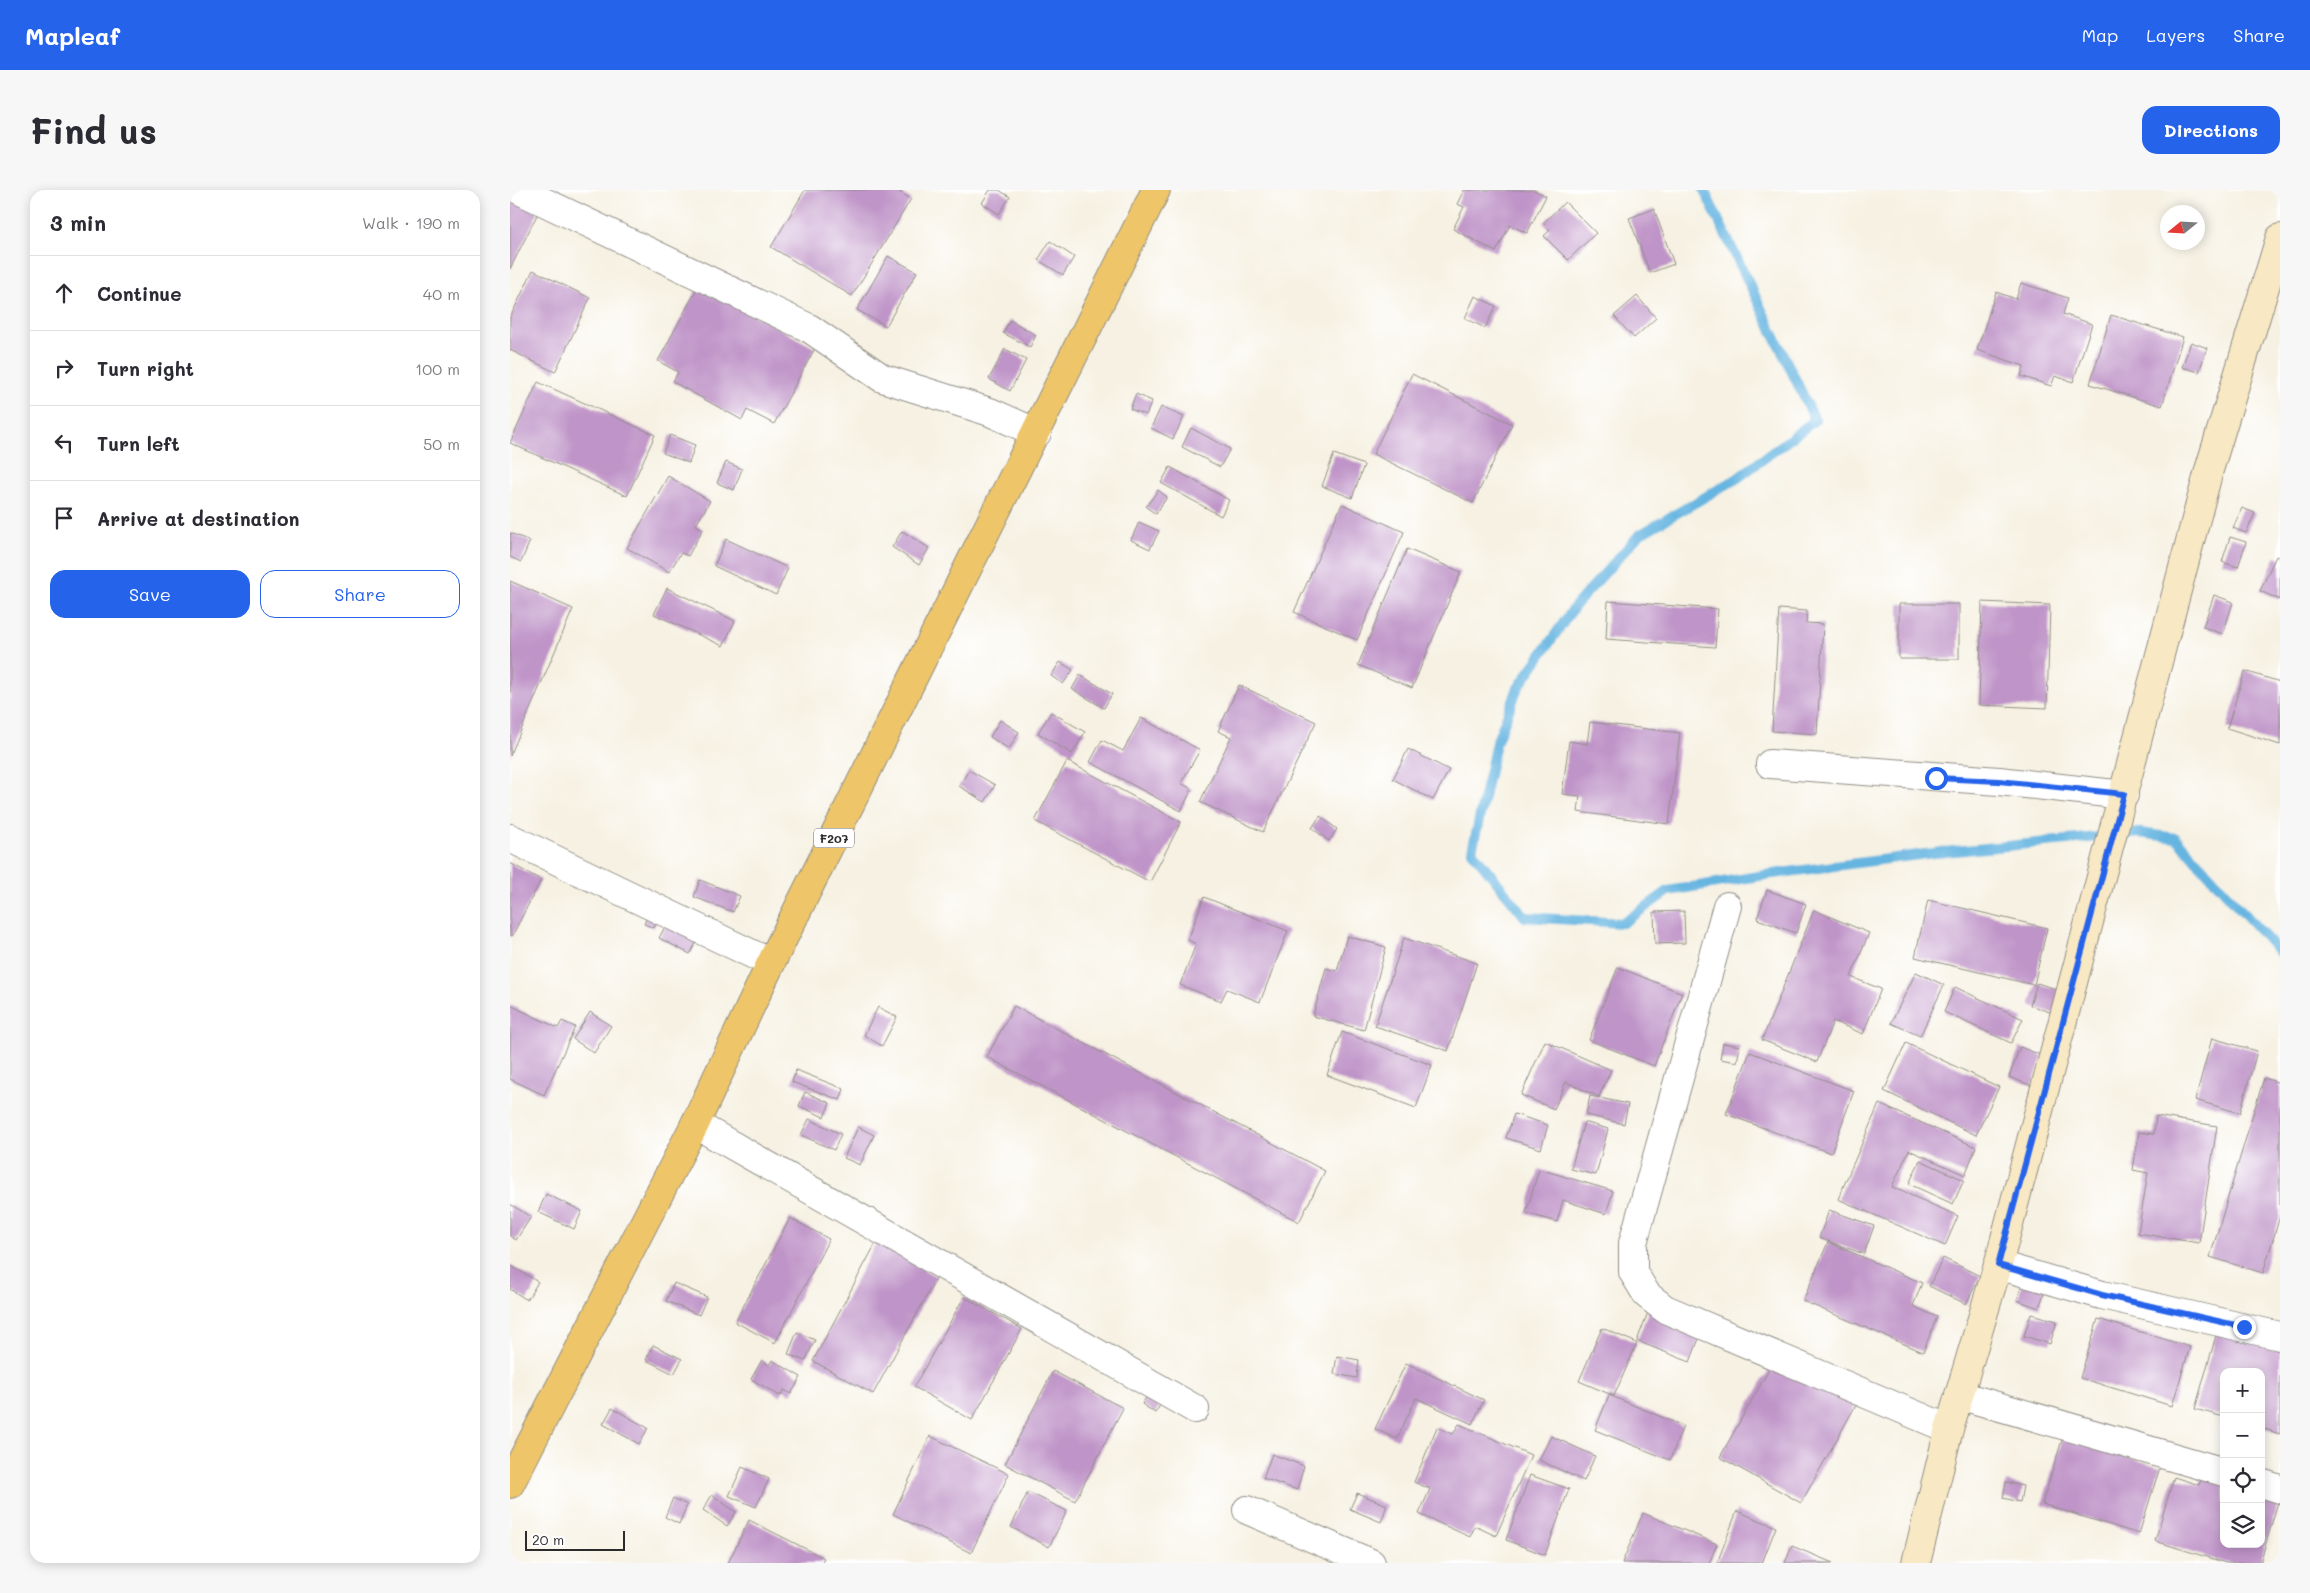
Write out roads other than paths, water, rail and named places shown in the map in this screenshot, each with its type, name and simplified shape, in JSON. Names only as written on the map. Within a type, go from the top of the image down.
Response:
[{"type":"main road","name":"F207","points":[[510,1484],[696,1124],[771,963],[1037,433],[1156,190]]},
{"type":"street","points":[[519,190],[809,328],[882,378],[990,412],[1037,433]]},
{"type":"street","points":[[1916,1563],[1949,1429],[1998,1265],[2210,470],[2280,238]]},
{"type":"street","points":[[1770,764],[1999,781],[2122,805]]},
{"type":"street","points":[[510,838],[771,963]]},
{"type":"street","points":[[1727,906],[1633,1242],[1632,1272],[1647,1295],[1665,1309],[1949,1429]]},
{"type":"street","points":[[696,1124],[1195,1409]]},
{"type":"street","points":[[1998,1265],[2102,1295],[2280,1336]]},
{"type":"street","points":[[1959,1395],[2220,1471]]},
{"type":"street","points":[[2265,1484],[2280,1489]]},
{"type":"street","points":[[1247,1510],[1371,1563]]},
{"type":"waterway","points":[[1704,190],[1815,420],[1738,478],[1639,535],[1575,606],[1518,688],[1496,743],[1472,851],[1525,917],[1623,923],[1668,891],[1765,875],[1934,853],[2140,833],[2176,838],[2280,953]]}]
